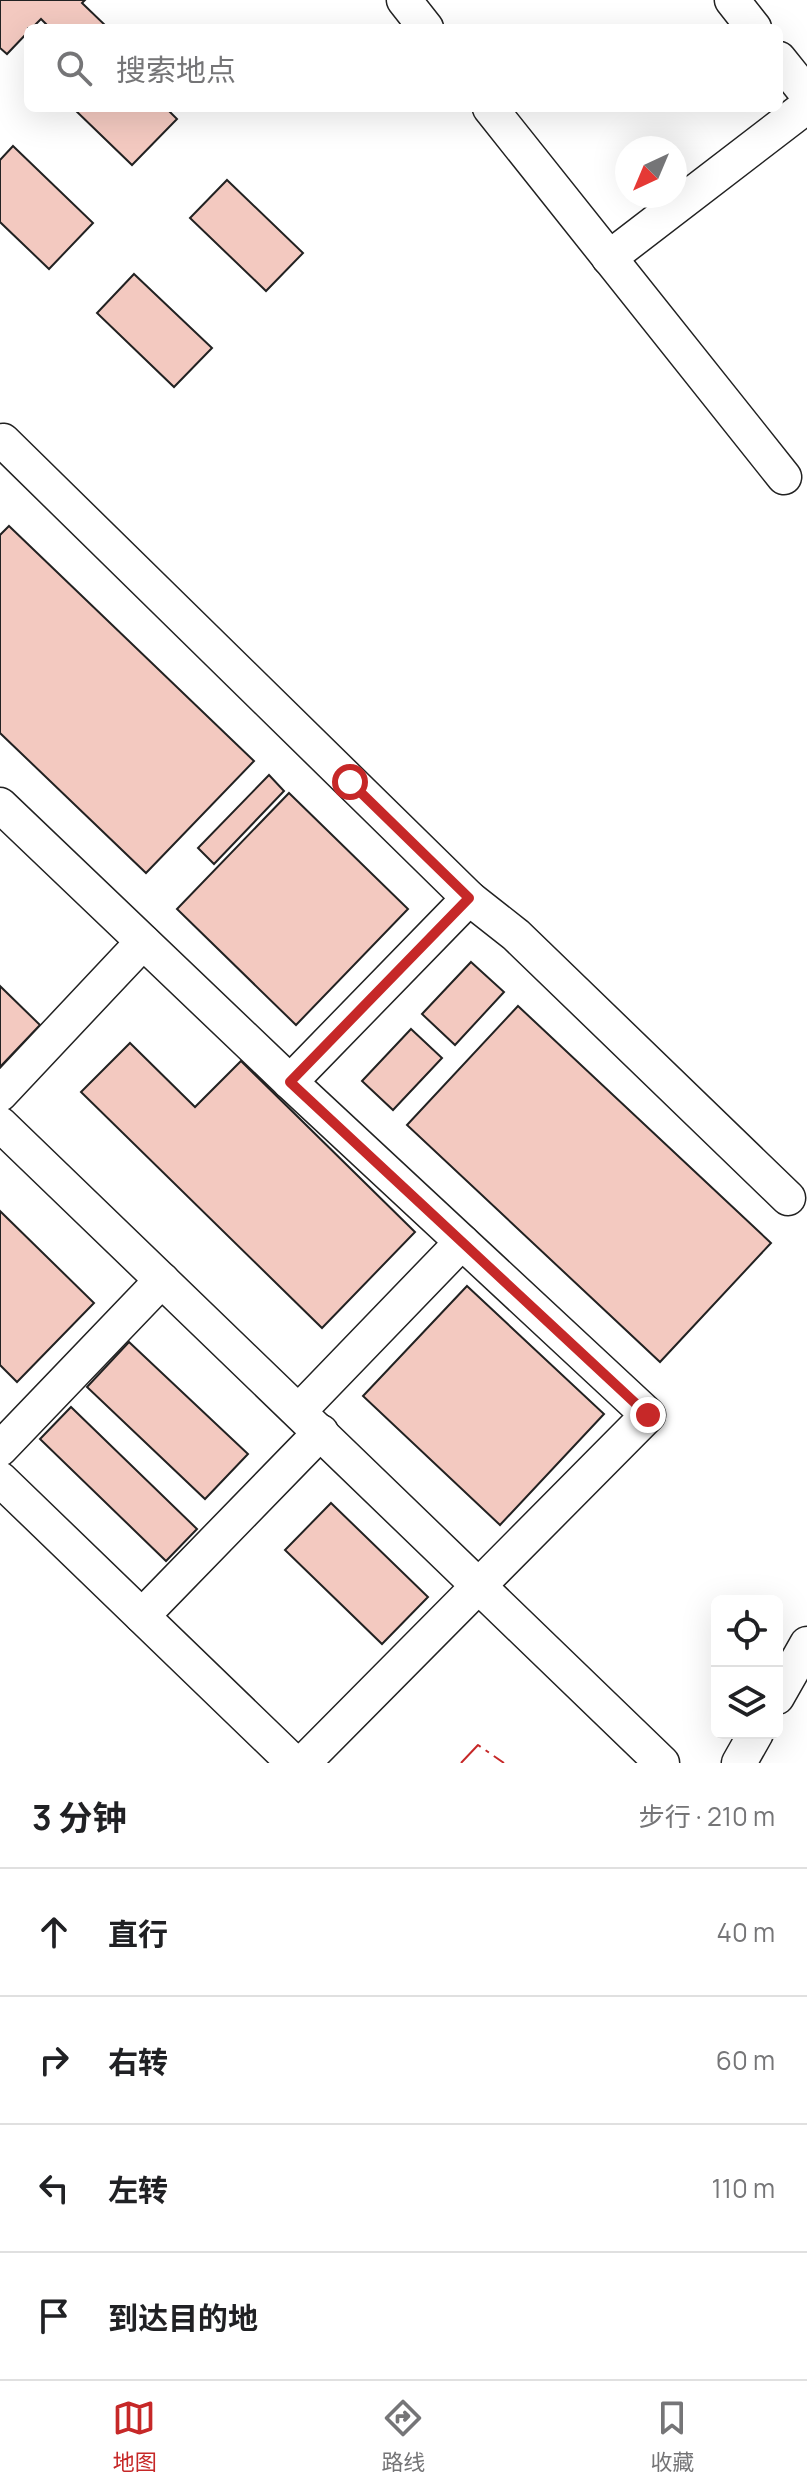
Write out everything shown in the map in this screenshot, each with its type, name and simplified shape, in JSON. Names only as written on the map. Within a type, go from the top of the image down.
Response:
[{"type":"lane","points":[[732,0],[751,24]]},
{"type":"lane","points":[[783,64],[807,94]]},
{"type":"lane","points":[[609,258],[807,106]]},
{"type":"lane","points":[[493,112],[784,477]]},
{"type":"lane","points":[[0,443],[3,441],[469,898],[516,935],[788,1198]]},
{"type":"lane","points":[[0,805],[290,1082],[648,1415],[303,1763]]},
{"type":"lane","points":[[290,1082],[469,898]]},
{"type":"lane","points":[[0,1094],[143,942]]},
{"type":"lane","points":[[0,1124],[662,1763]]},
{"type":"lane","points":[[142,1616],[462,1242]]},
{"type":"lane","points":[[0,1449],[162,1280]]},
{"type":"lane","points":[[0,1479],[294,1763]]},
{"type":"lane","points":[[783,1686],[807,1644]]},
{"type":"lane","points":[[739,1763],[753,1739]]},
{"type":"building","points":[[0,0],[85,0],[82,3],[104,24],[46,24],[41,19],[36,24],[24,24],[24,36],[7,54],[0,48]]},
{"type":"building","points":[[77,112],[170,112],[177,119],[132,165]]},
{"type":"building","points":[[13,146],[93,223],[49,269],[0,222],[0,160]]},
{"type":"building","points":[[227,180],[303,253],[266,291],[190,218]]},
{"type":"building","points":[[134,274],[212,348],[174,387],[97,313]]},
{"type":"building","points":[[9,526],[254,761],[146,873],[0,733],[0,535]]},
{"type":"building","points":[[269,775],[284,791],[214,864],[198,848]]},
{"type":"building","points":[[289,793],[408,909],[296,1025],[177,909]]},
{"type":"building","points":[[471,962],[504,992],[455,1045],[422,1014]]},
{"type":"building","points":[[0,986],[40,1025],[0,1067]]},
{"type":"building","points":[[518,1006],[771,1243],[660,1362],[407,1125]]},
{"type":"building","points":[[411,1029],[442,1058],[393,1110],[362,1081]]},
{"type":"building","points":[[130,1043],[195,1107],[241,1061],[415,1232],[322,1328],[81,1092]]},
{"type":"building","points":[[0,1211],[94,1303],[17,1382],[0,1365]]},
{"type":"building","points":[[467,1286],[604,1414],[500,1525],[363,1396]]},
{"type":"building","points":[[129,1342],[248,1454],[205,1499],[87,1387]]},
{"type":"building","points":[[71,1407],[197,1529],[166,1561],[40,1439]]},
{"type":"building","points":[[331,1503],[428,1597],[382,1644],[285,1550]]},
{"type":"power","points":[[461,1763],[478,1745],[504,1763]]},
{"type":"route","points":[[350,782],[469,898],[290,1082],[648,1415]]}]
